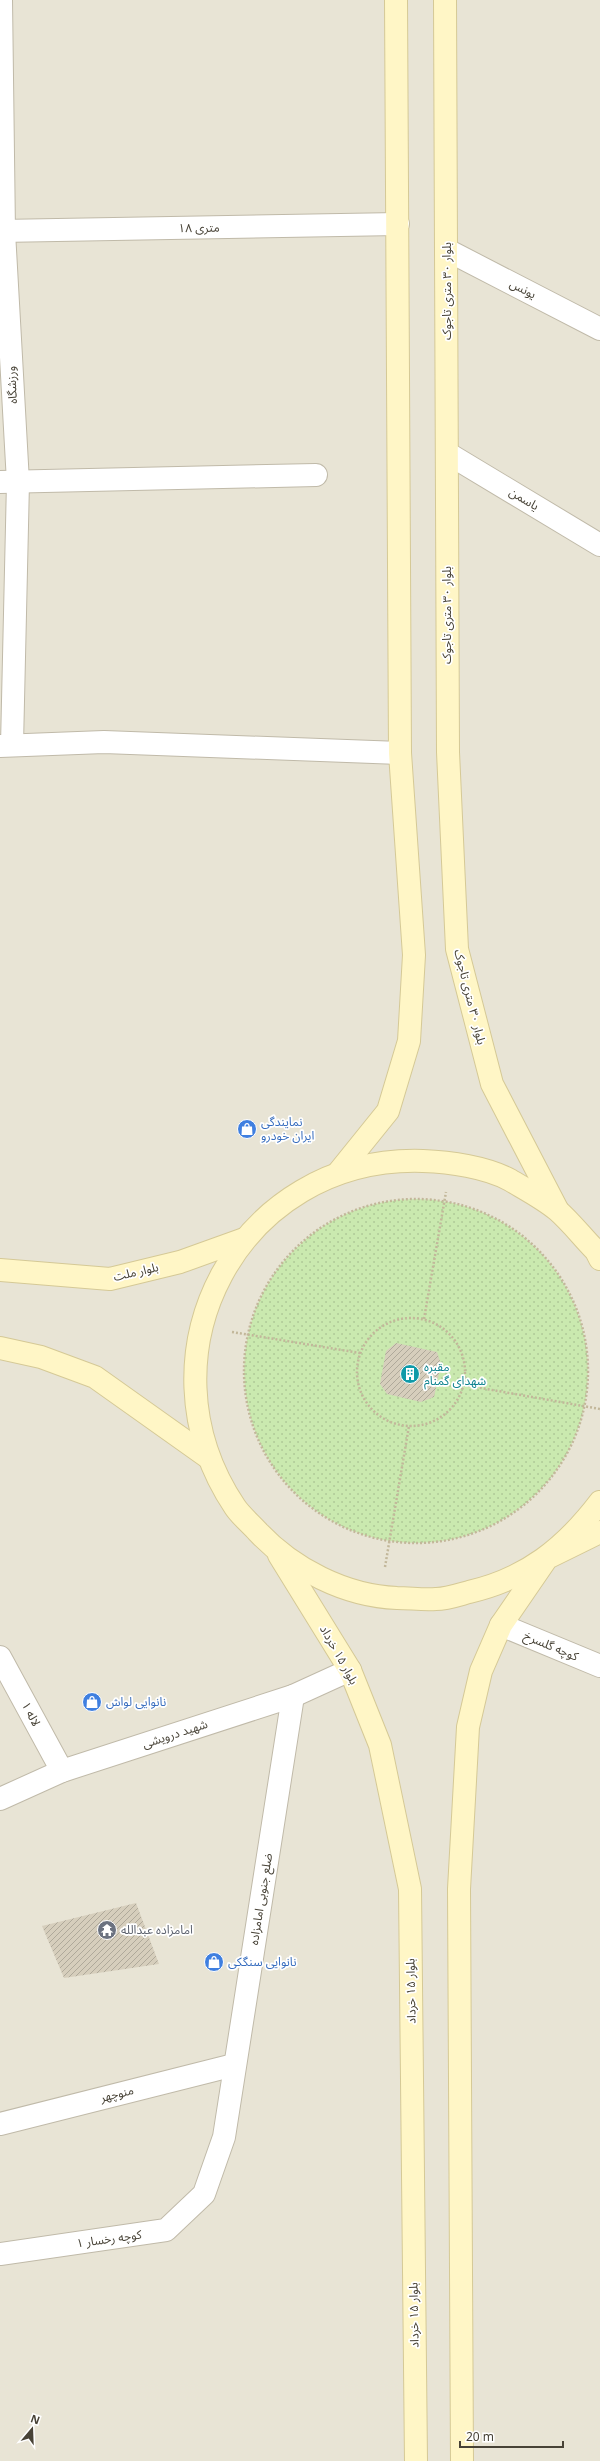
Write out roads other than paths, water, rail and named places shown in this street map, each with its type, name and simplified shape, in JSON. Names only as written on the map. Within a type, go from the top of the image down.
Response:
[{"type":"main road","points":[[338,1173],[388,1111],[409,1041],[414,955],[400,753],[396,0]]},
{"type":"main road","name":"بلوار ۳۰ متری تاجوک","points":[[445,0],[448,752],[456,949],[492,1084],[557,1209]]},
{"type":"main road","points":[[600,1259],[596,1251],[557,1209],[507,1178],[452,1162],[394,1160],[338,1173],[286,1200],[244,1239],[218,1281],[201,1326],[195,1370],[197,1414],[209,1458],[236,1508],[276,1550],[325,1581],[381,1598],[439,1599],[496,1586],[547,1558],[600,1532]]},
{"type":"main road","name":"بلوار ملت","points":[[0,1270],[110,1279],[180,1262],[244,1239]]},
{"type":"main road","points":[[0,1348],[41,1357],[95,1376],[209,1458]]},
{"type":"main road","points":[[462,2461],[458,1889],[468,1727],[480,1671],[501,1625],[547,1558],[579,1530],[600,1502]]},
{"type":"main road","name":"بلوار ۱۵ خرداد","points":[[276,1550],[350,1670],[380,1745],[410,1889],[416,2461]]},
{"type":"street","name":"ورزشگاه","points":[[1,0],[2,232],[9,482],[6,745]]},
{"type":"street","name":"۱۸ متری","points":[[2,232],[398,224]]},
{"type":"street","name":"یونس","points":[[447,250],[600,329]]},
{"type":"street","name":"یاسمن","points":[[447,453],[600,545]]},
{"type":"street","points":[[9,482],[316,475]]},
{"type":"street","points":[[6,745],[104,742],[400,753]]},
{"type":"street","name":"کوچه گلسرخ","points":[[501,1625],[600,1666]]},
{"type":"street","name":"لاله ۱","points":[[0,1657],[62,1771]]},
{"type":"street","name":"شهید درویشی","points":[[0,1799],[62,1771],[293,1696],[350,1670]]},
{"type":"street","name":"ضلع جنوبی امامزاده","points":[[204,2194],[224,2137],[234,2065],[293,1696]]},
{"type":"street","name":"منوچهر","points":[[0,2124],[234,2065]]},
{"type":"street","name":"کوچه رخسار ۱","points":[[0,2254],[166,2230],[204,2194]]},
{"type":"place","name":"نمایندگی ایران خودرو","points":[[247,1129]]},
{"type":"place","name":"مقبره شهدای گمنام","points":[[410,1374]]},
{"type":"place","name":"نانوایی لواش","points":[[92,1702]]},
{"type":"place","name":"امامزاده عبدالله","points":[[107,1930]]},
{"type":"place","name":"نانوایی سنگکی","points":[[214,1962]]}]
